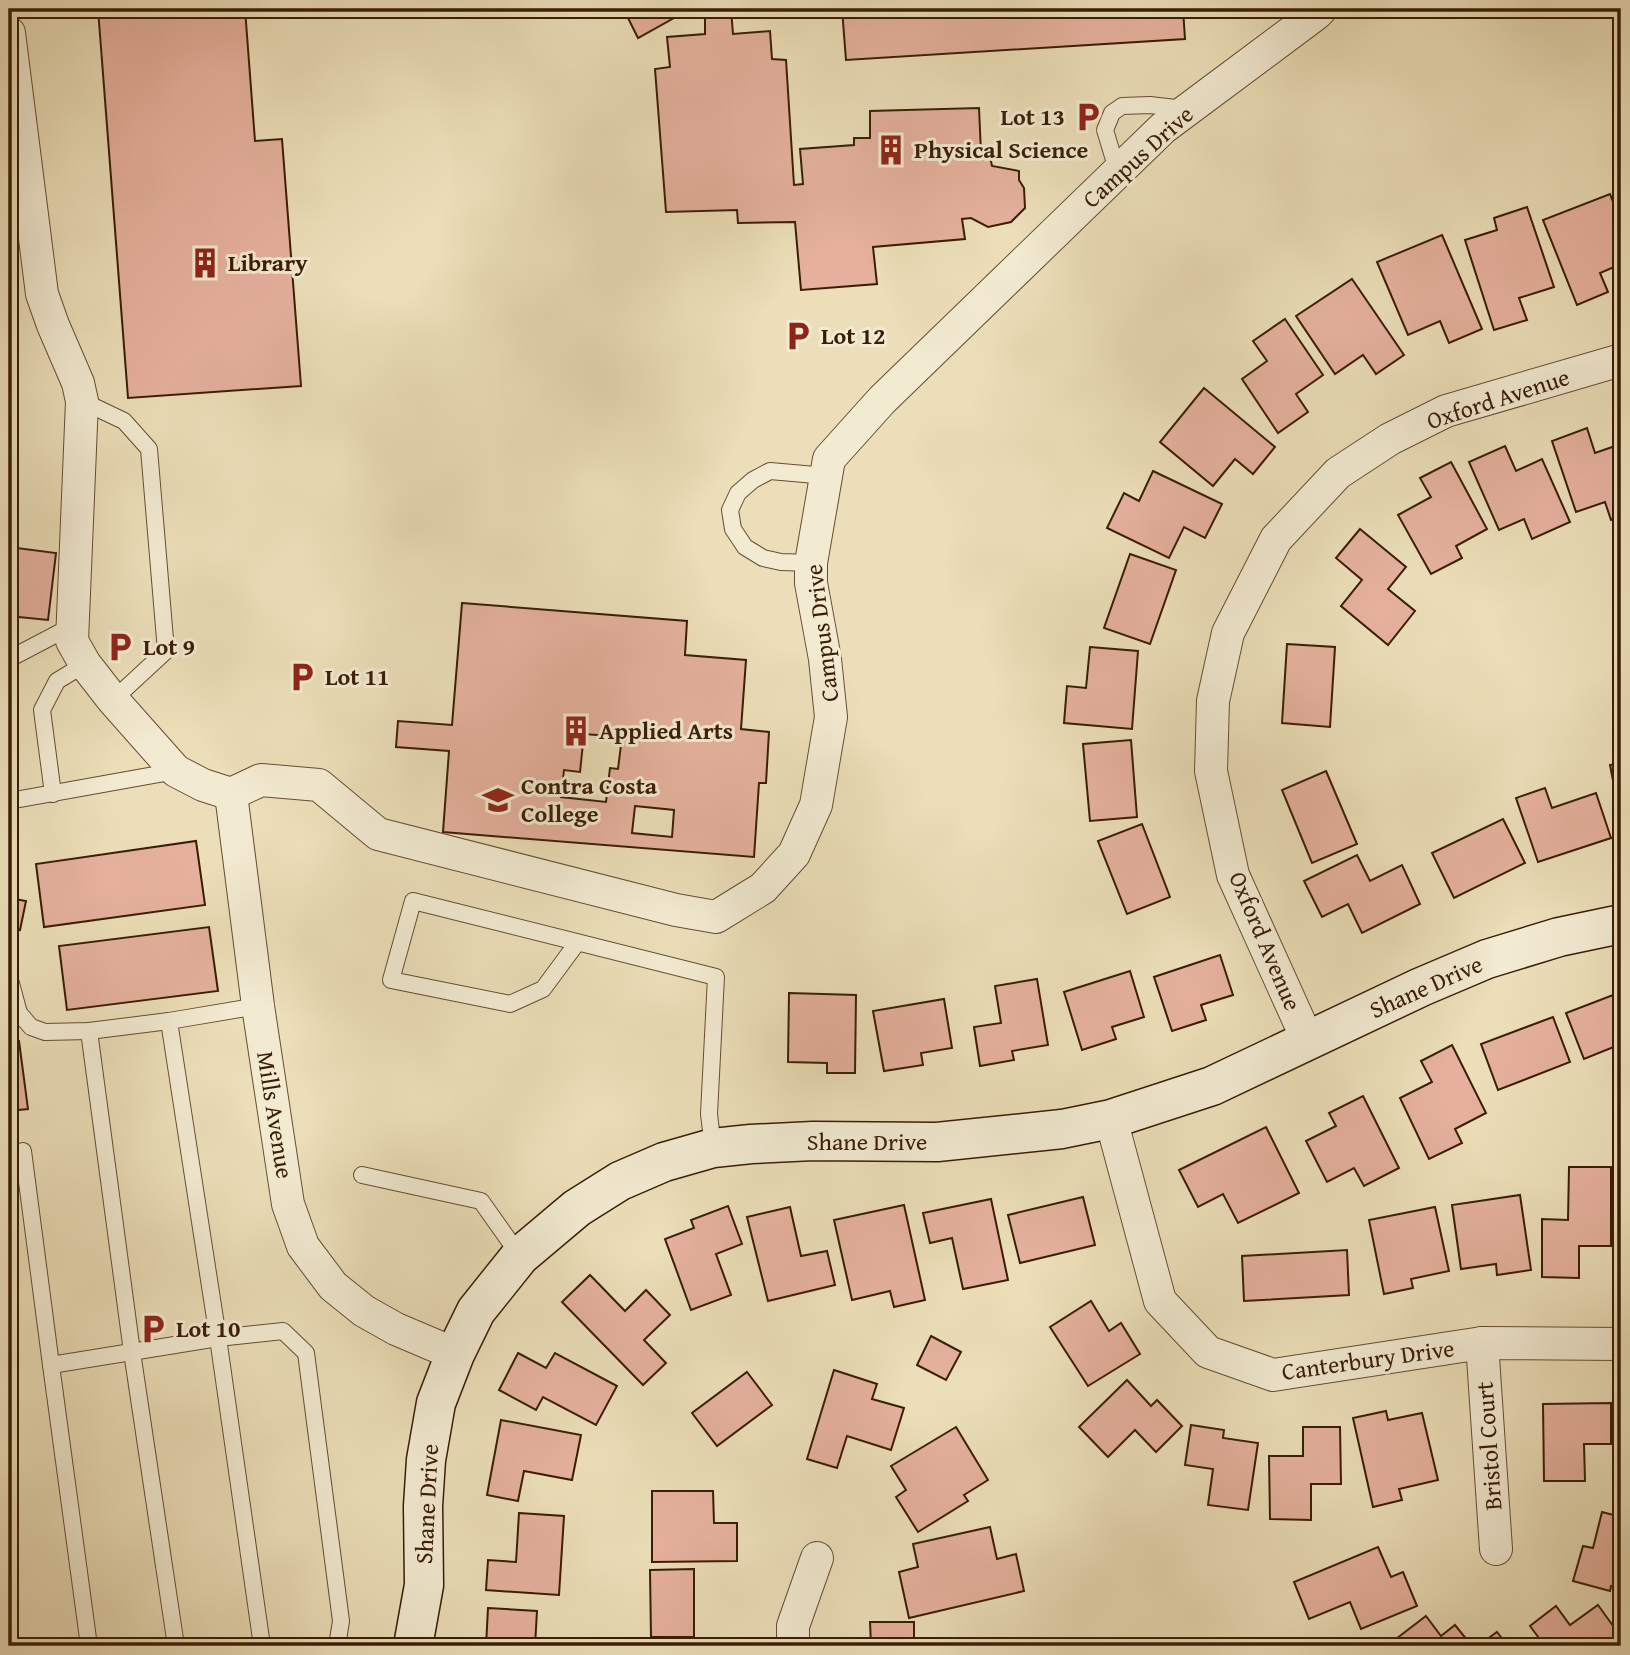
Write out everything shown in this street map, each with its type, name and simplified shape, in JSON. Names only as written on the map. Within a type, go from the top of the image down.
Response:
[{"type":"street","name":"Campus Drive","points":[[231,794],[261,780],[319,785],[378,834],[676,910],[716,917],[762,888],[794,854],[816,805],[831,716],[825,659],[811,583],[811,562],[829,459],[882,400],[1163,128],[1321,9]]},
{"type":"street","points":[[9,33],[42,294],[52,325],[78,383],[82,401],[72,641],[85,664],[113,700],[176,771],[203,785],[231,794]]},
{"type":"street","name":"Oxford Avenue","points":[[1308,1041],[1233,875],[1210,771],[1213,701],[1228,633],[1276,539],[1338,472],[1390,439],[1446,411],[1621,360]]},
{"type":"street","name":"Mills Avenue","points":[[231,794],[258,1006],[288,1204],[303,1246],[333,1286],[364,1311],[396,1329],[455,1354]]},
{"type":"street","name":"Shane Drive","points":[[413,1646],[424,1585],[423,1506],[426,1460],[436,1403],[455,1354],[476,1311],[520,1256],[577,1208],[620,1181],[664,1162],[713,1149],[751,1144],[813,1141],[937,1142],[1062,1129],[1111,1119],[1212,1086],[1487,959],[1559,937],[1621,924]]},
{"type":"street","name":"Canterbury Drive","points":[[1111,1119],[1160,1301],[1208,1352],[1273,1375],[1482,1343],[1621,1344]]},
{"type":"street","name":"Bristol Court","points":[[1482,1343],[1496,1549]]},
{"type":"street","points":[[793,1646],[793,1626],[817,1559]]},
{"type":"lane","points":[[1118,173],[1105,130],[1112,113],[1122,106],[1190,109]]},
{"type":"lane","points":[[82,401],[124,421],[149,449],[166,652],[113,700]]},
{"type":"lane","points":[[811,562],[781,562],[763,558],[745,547],[733,529],[730,510],[738,493],[753,480],[770,471],[827,476]]},
{"type":"lane","points":[[9,659],[72,626]]},
{"type":"lane","points":[[53,794],[42,710],[57,681],[85,664]]},
{"type":"lane","points":[[9,801],[176,771]]},
{"type":"lane","points":[[577,943],[543,989],[510,1004],[391,980],[413,901],[716,978],[709,1114],[713,1149]]},
{"type":"lane","points":[[9,976],[19,1013],[31,1027],[45,1032],[89,1031],[258,1006]]},
{"type":"lane","points":[[169,1021],[262,1646]]},
{"type":"lane","points":[[89,1031],[132,1352],[176,1646]]},
{"type":"lane","points":[[23,1151],[89,1646]]},
{"type":"lane","points":[[362,1175],[481,1201],[520,1256]]},
{"type":"lane","points":[[51,1365],[218,1338],[283,1331],[306,1353],[341,1621],[337,1646]]},
{"type":"building","name":"Library","points":[[98,9],[245,9],[255,141],[282,139],[301,386],[128,398]]},
{"type":"building","points":[[635,9],[690,9],[638,38],[626,14]]},
{"type":"building","name":"Physical Science","points":[[697,9],[731,9],[733,34],[770,31],[772,59],[786,60],[794,185],[803,184],[800,149],[854,145],[854,138],[870,138],[870,111],[979,108],[981,152],[989,151],[992,166],[1019,171],[1019,180],[1024,188],[1025,208],[1011,222],[988,227],[971,218],[962,219],[965,239],[873,247],[877,284],[801,290],[795,222],[738,223],[737,210],[666,212],[655,69],[670,67],[667,37],[705,34],[705,18]]},
{"type":"building","points":[[842,9],[1183,9],[1185,39],[846,60]]},
{"type":"building","points":[[1610,194],[1621,223],[1621,264],[1600,273],[1608,292],[1577,305],[1543,220]]},
{"type":"building","points":[[1527,207],[1554,287],[1519,298],[1527,320],[1494,330],[1465,240],[1497,230],[1494,218]]},
{"type":"building","points":[[1442,235],[1482,329],[1449,343],[1440,321],[1408,335],[1377,262]]},
{"type":"building","points":[[1352,279],[1404,355],[1376,374],[1363,355],[1335,374],[1296,316]]},
{"type":"building","points":[[1285,319],[1323,375],[1296,394],[1308,412],[1278,433],[1242,379],[1267,361],[1253,341]]},
{"type":"building","points":[[1204,388],[1275,447],[1253,474],[1235,459],[1213,486],[1160,442]]},
{"type":"building","points":[[1587,428],[1595,453],[1621,444],[1621,516],[1611,520],[1605,502],[1576,512],[1552,441]]},
{"type":"building","points":[[1505,446],[1516,471],[1542,459],[1570,522],[1532,539],[1524,519],[1499,530],[1469,462]]},
{"type":"building","points":[[1451,462],[1487,529],[1456,546],[1462,558],[1431,574],[1398,515],[1431,497],[1420,478]]},
{"type":"building","points":[[1153,471],[1222,504],[1205,538],[1184,527],[1169,558],[1107,528],[1124,493],[1139,501]]},
{"type":"building","points":[[1360,529],[1406,567],[1388,589],[1415,611],[1388,645],[1341,606],[1362,580],[1336,558]]},
{"type":"building","points":[[9,547],[56,553],[48,620],[9,616]]},
{"type":"building","points":[[1130,554],[1176,570],[1150,644],[1104,628]]},
{"type":"building","name":"Applied Arts","points":[[462,603],[687,621],[685,655],[746,660],[741,729],[769,732],[766,783],[759,783],[754,857],[443,832],[449,751],[396,747],[398,721],[452,725]],"holes":[[[584,734],[622,737],[618,769],[610,768],[606,802],[561,797],[564,770],[580,772]],[[635,806],[674,810],[672,837],[632,833]]]},
{"type":"building","points":[[1287,644],[1335,647],[1330,727],[1282,723]]},
{"type":"building","points":[[1090,647],[1138,651],[1132,729],[1064,723],[1067,686],[1086,688]]},
{"type":"building","points":[[1131,740],[1137,817],[1090,821],[1083,744]]},
{"type":"building","points":[[1621,763],[1621,822],[1610,765]]},
{"type":"building","points":[[1326,771],[1357,844],[1312,863],[1282,790]]},
{"type":"building","points":[[1545,788],[1552,808],[1596,793],[1611,838],[1538,862],[1516,798]]},
{"type":"building","points":[[1503,819],[1525,863],[1454,898],[1432,853]]},
{"type":"building","points":[[1142,824],[1170,897],[1127,914],[1098,841]]},
{"type":"building","points":[[196,841],[205,905],[44,927],[36,864]]},
{"type":"building","points":[[1357,855],[1370,881],[1402,865],[1420,904],[1362,933],[1348,904],[1322,917],[1304,881]]},
{"type":"building","points":[[9,898],[26,901],[20,930],[9,928]]},
{"type":"building","points":[[209,927],[218,991],[67,1010],[59,946]]},
{"type":"building","points":[[1220,955],[1233,995],[1201,1005],[1206,1020],[1172,1031],[1154,977]]},
{"type":"building","points":[[1130,971],[1144,1017],[1112,1027],[1116,1039],[1082,1050],[1064,992]]},
{"type":"building","points":[[1037,979],[1048,1045],[1012,1051],[1014,1060],[980,1066],[974,1027],[1001,1023],[995,986]]},
{"type":"building","points":[[1621,992],[1621,1044],[1584,1059],[1566,1013]]},
{"type":"building","points":[[789,993],[856,995],[855,1073],[827,1073],[827,1063],[788,1062]]},
{"type":"building","points":[[944,999],[952,1048],[921,1053],[923,1065],[884,1071],[873,1011]]},
{"type":"building","points":[[1553,1017],[1570,1062],[1498,1090],[1481,1044]]},
{"type":"building","points":[[19,1041],[28,1109],[9,1111],[9,1042]]},
{"type":"building","points":[[1452,1045],[1486,1113],[1455,1129],[1462,1143],[1429,1159],[1400,1098],[1432,1082],[1421,1061]]},
{"type":"building","points":[[1363,1096],[1399,1168],[1364,1186],[1354,1168],[1327,1182],[1306,1141],[1336,1126],[1329,1113]]},
{"type":"building","points":[[1266,1127],[1299,1193],[1238,1223],[1223,1194],[1198,1207],[1179,1170]]},
{"type":"building","points":[[1569,1167],[1611,1167],[1611,1246],[1579,1246],[1579,1278],[1542,1277],[1542,1219],[1568,1220]]},
{"type":"building","points":[[1520,1195],[1531,1270],[1497,1275],[1496,1264],[1461,1269],[1452,1205]]},
{"type":"building","points":[[1083,1197],[1095,1245],[1020,1263],[1008,1215]]},
{"type":"building","points":[[991,1199],[1008,1280],[963,1289],[952,1238],[930,1243],[923,1213]]},
{"type":"building","points":[[904,1205],[925,1300],[894,1307],[890,1291],[852,1300],[834,1220]]},
{"type":"building","points":[[728,1206],[742,1244],[716,1254],[731,1295],[691,1310],[665,1239],[694,1228],[691,1220]]},
{"type":"building","points":[[790,1207],[801,1256],[827,1251],[835,1285],[768,1301],[747,1217]]},
{"type":"building","points":[[1435,1207],[1449,1271],[1411,1279],[1413,1288],[1384,1294],[1369,1220]]},
{"type":"building","points":[[1347,1250],[1349,1295],[1244,1301],[1242,1256]]},
{"type":"building","points":[[590,1275],[625,1311],[646,1290],[670,1315],[644,1340],[666,1363],[643,1385],[562,1302]]},
{"type":"building","points":[[1091,1301],[1109,1331],[1121,1323],[1140,1354],[1088,1386],[1050,1327]]},
{"type":"building","points":[[931,1336],[961,1352],[946,1380],[917,1365]]},
{"type":"building","points":[[518,1353],[546,1368],[555,1353],[617,1386],[596,1425],[543,1397],[536,1410],[499,1390]]},
{"type":"building","points":[[834,1370],[877,1384],[872,1399],[904,1408],[891,1450],[847,1436],[837,1468],[807,1459]]},
{"type":"building","points":[[747,1372],[772,1405],[717,1446],[692,1413]]},
{"type":"building","points":[[1127,1380],[1151,1406],[1157,1400],[1182,1426],[1156,1452],[1135,1430],[1108,1457],[1079,1427]]},
{"type":"building","points":[[1611,1403],[1611,1444],[1584,1444],[1585,1481],[1544,1481],[1543,1404]]},
{"type":"building","points":[[1386,1411],[1388,1420],[1422,1413],[1438,1480],[1399,1489],[1402,1500],[1373,1507],[1353,1418]]},
{"type":"building","points":[[501,1420],[581,1435],[572,1480],[524,1471],[518,1501],[487,1495]]},
{"type":"building","points":[[1191,1425],[1224,1430],[1223,1438],[1258,1443],[1248,1510],[1208,1505],[1213,1469],[1185,1465]]},
{"type":"building","points":[[956,1427],[988,1480],[964,1495],[968,1501],[918,1532],[896,1497],[906,1490],[891,1466]]},
{"type":"building","points":[[1303,1427],[1340,1427],[1341,1484],[1311,1484],[1311,1520],[1270,1519],[1269,1456],[1303,1456]]},
{"type":"building","points":[[652,1491],[713,1491],[714,1523],[737,1523],[737,1561],[652,1562]]},
{"type":"building","points":[[1602,1512],[1621,1517],[1621,1589],[1611,1586],[1610,1591],[1573,1581],[1583,1546],[1593,1548]]},
{"type":"building","points":[[519,1513],[564,1516],[559,1595],[486,1590],[488,1560],[516,1562]]},
{"type":"building","points":[[990,1527],[997,1559],[1016,1554],[1024,1591],[909,1618],[899,1572],[918,1567],[913,1544]]},
{"type":"building","points":[[1378,1547],[1391,1577],[1403,1572],[1417,1606],[1361,1629],[1350,1602],[1309,1619],[1294,1582]]},
{"type":"building","points":[[694,1569],[694,1637],[651,1637],[650,1570]]},
{"type":"building","points":[[1598,1605],[1621,1637],[1621,1646],[1545,1646],[1530,1626],[1556,1606],[1570,1625]]},
{"type":"building","points":[[488,1608],[537,1611],[535,1646],[486,1646]]},
{"type":"building","points":[[1426,1616],[1441,1636],[1455,1625],[1472,1646],[1388,1645]]},
{"type":"building","points":[[870,1622],[914,1622],[914,1646],[871,1646]]},
{"type":"building","points":[[1497,1632],[1508,1646],[1478,1646]]},
{"type":"building","points":[[1050,1639],[1076,1646],[1048,1646]]},
{"type":"waterway","points":[[9,1602],[15,1646]]},
{"type":"place","name":"Lot 13","points":[[1088,117]]},
{"type":"place","name":"Physical Science","points":[[891,150]]},
{"type":"place","name":"Library","points":[[205,263]]},
{"type":"place","name":"Lot 12","points":[[798,336]]},
{"type":"place","name":"Lot 9","points":[[120,647]]},
{"type":"place","name":"Lot 11","points":[[302,677]]},
{"type":"place","name":"Applied Arts","points":[[576,731]]},
{"type":"place","name":"Contra Costa College","points":[[498,800]]},
{"type":"place","name":"Lot 10","points":[[153,1329]]}]
